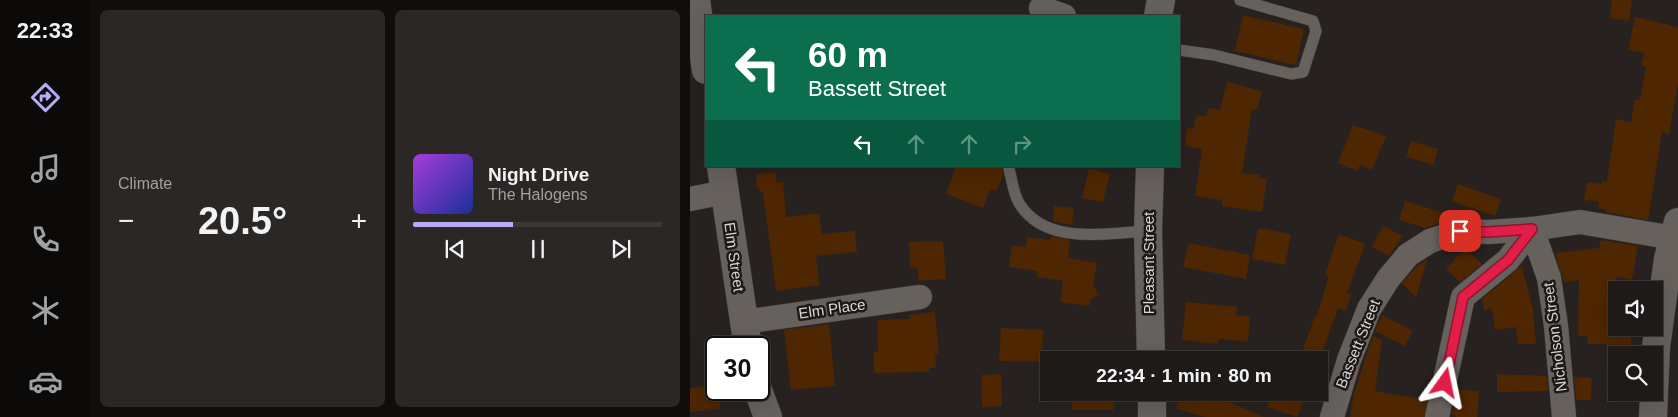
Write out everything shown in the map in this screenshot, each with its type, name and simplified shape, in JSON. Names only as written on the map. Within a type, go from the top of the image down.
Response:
[{"type":"main road","points":[[696,0],[705,63]]},
{"type":"main road","points":[[1158,15],[1161,0]]},
{"type":"main road","name":"Pleasant Street","points":[[1150,167],[1148,231],[1150,351]]},
{"type":"main road","name":"Elm Street","points":[[723,179],[746,335]]},
{"type":"main road","points":[[1653,417],[1656,347],[1668,259],[1676,230]]},
{"type":"main road","points":[[762,401],[768,417]]},
{"type":"main road","points":[[1152,401],[1152,417]]},
{"type":"street","points":[[1041,8],[1061,15]]},
{"type":"street","points":[[690,199],[723,179]]},
{"type":"street","name":"Bassett Street","points":[[1332,417],[1349,360],[1369,309],[1388,279],[1408,255],[1430,242],[1460,231],[1488,232],[1532,229],[1580,222],[1676,230]]},
{"type":"street","points":[[1438,417],[1463,297],[1508,260],[1532,229]]},
{"type":"street","name":"Nicholson Street","points":[[1532,229],[1548,278],[1557,334],[1564,417]]},
{"type":"street","name":"Elm Place","points":[[746,335],[920,297]]},
{"type":"lane","points":[[1180,50],[1214,55],[1291,74],[1304,72],[1316,30],[1314,21],[1240,0]]},
{"type":"lane","points":[[1009,169],[1019,203],[1039,224],[1046,228],[1054,231],[1088,234],[1148,231]]},
{"type":"building","points":[[1612,0],[1632,0],[1629,21],[1610,18]]},
{"type":"building","points":[[1243,15],[1304,29],[1296,65],[1235,51]]},
{"type":"building","points":[[1635,17],[1678,27],[1678,84],[1669,134],[1662,132],[1648,220],[1606,212],[1607,210],[1598,208],[1599,202],[1584,200],[1587,182],[1602,184],[1602,181],[1607,182],[1616,119],[1631,122],[1635,99],[1640,100],[1646,67],[1641,66],[1644,53],[1628,50]]},
{"type":"building","points":[[1227,82],[1262,91],[1257,110],[1252,109],[1242,173],[1260,175],[1259,178],[1267,179],[1262,212],[1222,206],[1222,200],[1195,196],[1202,149],[1185,146],[1187,128],[1194,129],[1196,115],[1206,117],[1208,108],[1220,110]]},
{"type":"building","points":[[1353,125],[1386,136],[1372,170],[1360,165],[1357,171],[1338,163]]},
{"type":"building","points":[[1411,141],[1438,149],[1434,165],[1406,157]]},
{"type":"building","points":[[956,167],[1002,167],[1003,175],[997,191],[990,189],[983,208],[946,194]]},
{"type":"building","points":[[1089,169],[1110,174],[1103,202],[1082,198]]},
{"type":"building","points":[[776,173],[776,182],[783,182],[786,217],[819,213],[822,234],[855,231],[857,252],[816,256],[820,285],[776,291],[763,193],[756,186],[757,174]]},
{"type":"building","points":[[1458,184],[1501,199],[1495,216],[1452,201]]},
{"type":"building","points":[[1405,201],[1441,212],[1438,224],[1425,228],[1399,220]]},
{"type":"building","points":[[1054,206],[1074,208],[1072,225],[1053,221]]},
{"type":"building","points":[[1383,226],[1403,236],[1389,256],[1372,247]]},
{"type":"building","points":[[1258,228],[1291,234],[1285,265],[1252,259]]},
{"type":"building","points":[[1339,234],[1365,244],[1347,293],[1351,295],[1346,311],[1338,308],[1323,351],[1302,351],[1315,316],[1317,316],[1329,276],[1325,274]]},
{"type":"building","points":[[1051,236],[1070,240],[1068,258],[1097,263],[1093,286],[1099,294],[1091,299],[1089,306],[1060,302],[1063,281],[1037,277],[1037,271],[1009,267],[1012,245],[1026,247],[1027,237],[1050,240]]},
{"type":"building","points":[[1601,240],[1638,246],[1632,280],[1616,277],[1616,281],[1608,281],[1608,336],[1631,336],[1631,345],[1588,344],[1587,336],[1578,336],[1579,280],[1564,282],[1555,253],[1599,248]]},
{"type":"building","points":[[943,241],[946,279],[919,281],[917,267],[910,268],[909,242]]},
{"type":"building","points":[[1189,243],[1250,255],[1246,279],[1183,267]]},
{"type":"building","points":[[1465,248],[1482,264],[1460,282],[1446,269]]},
{"type":"building","points":[[1427,259],[1416,298],[1402,283],[1415,268]]},
{"type":"building","points":[[1522,267],[1533,310],[1536,344],[1518,344],[1516,327],[1495,330],[1492,308],[1484,310],[1482,299]]},
{"type":"building","points":[[1186,302],[1237,307],[1236,315],[1250,316],[1248,342],[1219,339],[1218,344],[1182,340]]},
{"type":"building","points":[[935,312],[939,354],[935,355],[936,368],[929,368],[929,372],[874,373],[874,352],[878,352],[877,320],[910,319],[910,315]]},
{"type":"building","points":[[1382,315],[1413,331],[1405,346],[1375,331]]},
{"type":"building","points":[[829,324],[835,386],[791,390],[784,330]]},
{"type":"building","points":[[1001,328],[1043,330],[1040,362],[999,361]]},
{"type":"building","points":[[1373,336],[1382,340],[1375,391],[1427,400],[1424,417],[1350,417],[1354,393]]},
{"type":"building","points":[[1001,374],[1002,406],[982,407],[981,375]]},
{"type":"building","points":[[1497,374],[1547,376],[1548,391],[1497,392]]},
{"type":"building","points":[[1574,377],[1592,378],[1591,400],[1576,400]]},
{"type":"building","points":[[705,386],[705,401],[719,401],[721,409],[690,412],[690,388]]},
{"type":"building","points":[[1457,389],[1479,391],[1477,417],[1456,417],[1456,415],[1452,415]]},
{"type":"building","points":[[1072,401],[1114,401],[1114,410],[1072,410]]},
{"type":"building","points":[[1178,401],[1227,401],[1264,417],[1206,417],[1176,409]]},
{"type":"building","points":[[1269,401],[1303,401],[1297,417],[1267,407]]},
{"type":"route","points":[[1445,383],[1463,297],[1508,260],[1532,229],[1488,232],[1460,231]]}]
